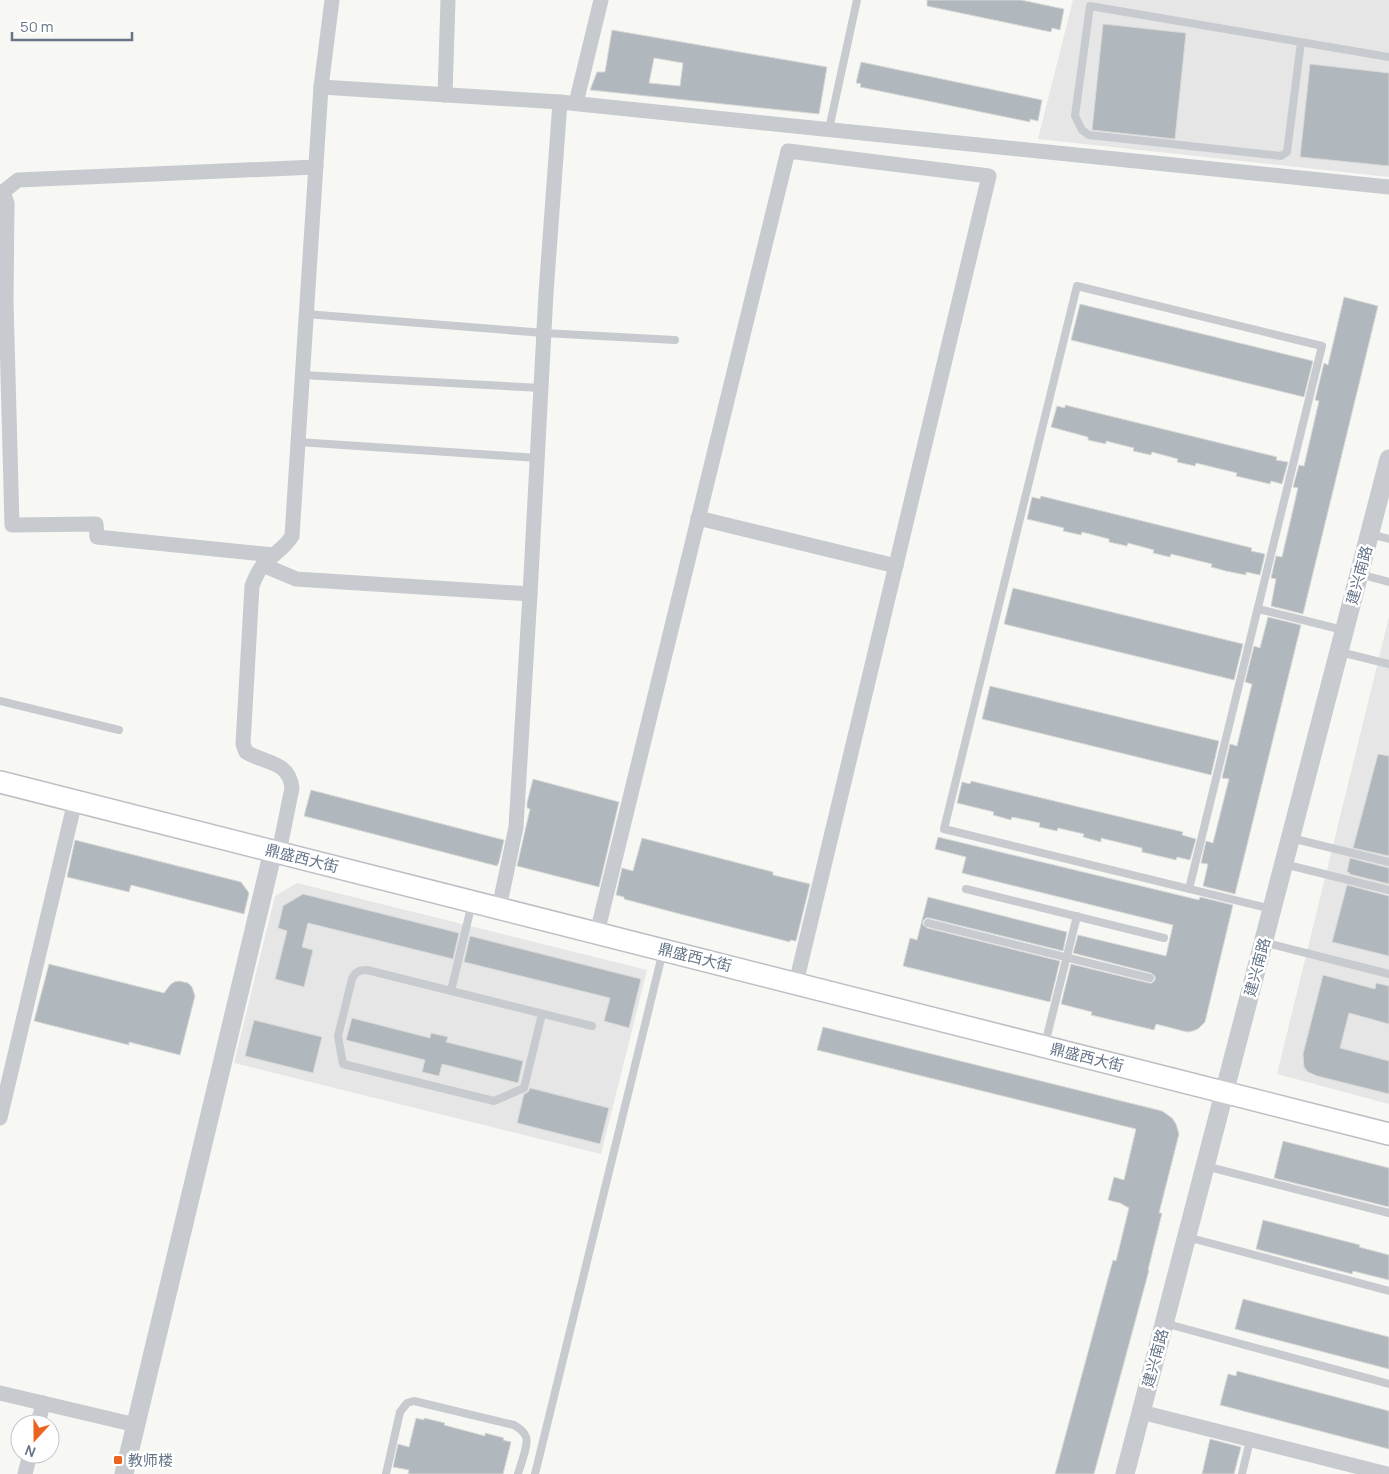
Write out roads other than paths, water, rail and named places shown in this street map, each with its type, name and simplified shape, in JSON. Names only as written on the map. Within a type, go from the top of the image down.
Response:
[{"type":"main road","name":"鼎盛西大街","points":[[1,788],[75,801],[1389,1134]]},
{"type":"street","points":[[124,1474],[292,788],[291,778],[284,769],[246,752],[243,744],[252,586],[263,565],[287,545],[292,536],[320,87],[332,0]]},
{"type":"street","points":[[446,95],[448,0]]},
{"type":"street","points":[[576,103],[601,0]]},
{"type":"street","points":[[320,87],[576,103],[1389,187]]},
{"type":"street","points":[[499,908],[516,826],[544,333],[560,102]]},
{"type":"street","points":[[597,932],[788,151],[989,176],[796,983]]},
{"type":"street","points":[[274,555],[97,538],[96,524],[12,525],[6,301],[7,203],[1,192],[18,180],[316,167]]},
{"type":"street","name":"建兴南路","points":[[1125,1474],[1389,459]]},
{"type":"street","points":[[698,518],[896,566]]},
{"type":"street","points":[[263,565],[296,579],[530,594]]},
{"type":"street","points":[[0,1118],[75,801]]},
{"type":"street","points":[[0,1393],[136,1425]]},
{"type":"street","points":[[40,1414],[43,1403]]},
{"type":"street","points":[[1141,1412],[1387,1474]]},
{"type":"lane","points":[[829,129],[856,0]]},
{"type":"lane","points":[[1301,42],[1287,152],[1281,156],[1089,135],[1082,130],[1075,116],[1090,6],[1389,57]]},
{"type":"lane","points":[[1189,889],[1322,346],[1078,286],[944,829],[1189,889],[1272,909]]},
{"type":"lane","points":[[306,314],[544,333],[675,340]]},
{"type":"lane","points":[[302,375],[542,388]]},
{"type":"lane","points":[[298,442],[538,458]]},
{"type":"lane","points":[[1370,534],[1389,539]]},
{"type":"lane","points":[[1359,574],[1389,582]]},
{"type":"lane","points":[[1258,609],[1344,630]]},
{"type":"lane","points":[[1339,652],[1389,664]]},
{"type":"lane","points":[[0,701],[119,730]]},
{"type":"lane","points":[[1290,838],[1389,862]]},
{"type":"lane","points":[[1284,864],[1389,890]]},
{"type":"lane","points":[[966,889],[1164,938]]},
{"type":"lane","points":[[450,991],[473,901]]},
{"type":"lane","points":[[1045,1046],[1077,916]]},
{"type":"lane","points":[[928,923],[1150,978]]},
{"type":"lane","points":[[1263,942],[1389,974]]},
{"type":"lane","points":[[535,1474],[664,950]]},
{"type":"lane","points":[[542,1014],[524,1088],[494,1102],[343,1064],[338,1036],[352,979],[357,972],[366,970],[592,1026]]},
{"type":"lane","points":[[1205,1166],[1389,1213]]},
{"type":"lane","points":[[1186,1237],[1389,1291]]},
{"type":"lane","points":[[1164,1323],[1389,1384]]},
{"type":"lane","points":[[386,1474],[400,1412],[407,1403],[414,1401],[514,1425],[521,1429],[526,1437],[526,1442],[518,1474]]},
{"type":"lane","points":[[1242,1474],[1250,1440]]},
{"type":"place","name":"教师楼","points":[[118,1460]]}]
